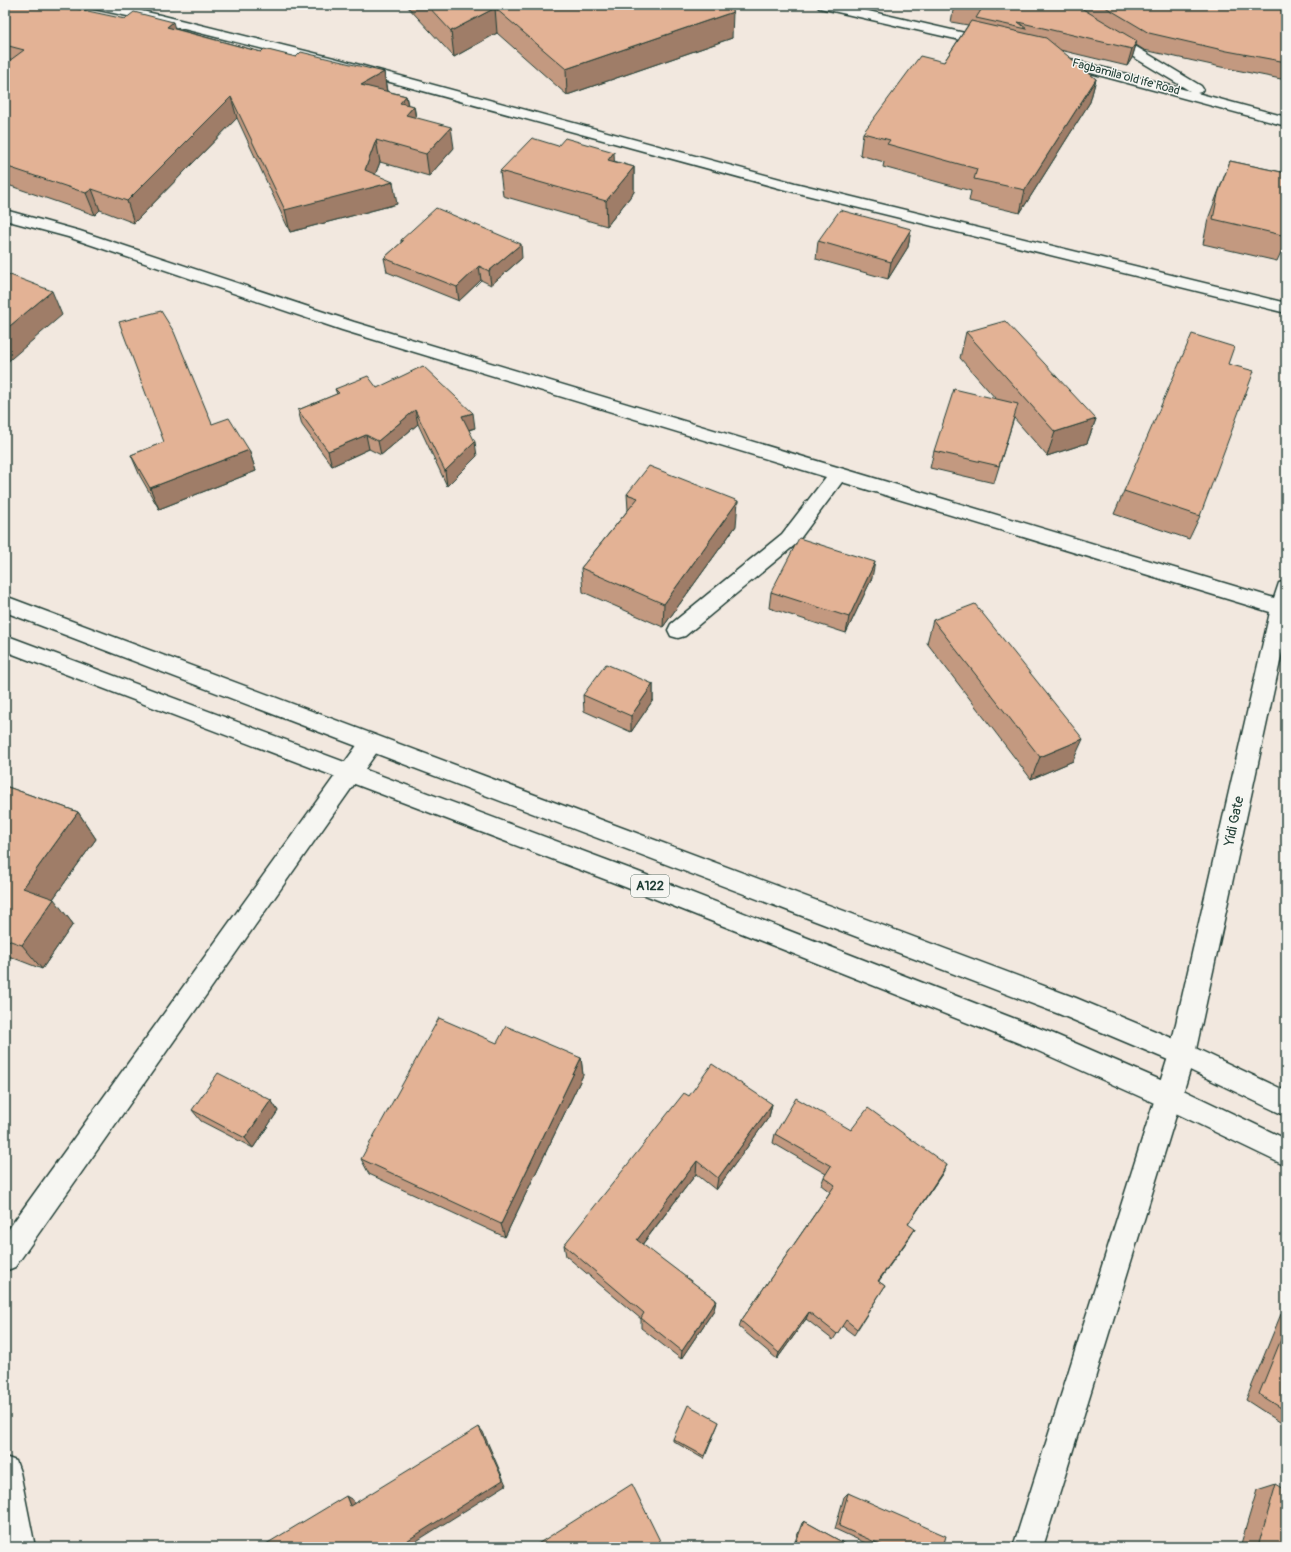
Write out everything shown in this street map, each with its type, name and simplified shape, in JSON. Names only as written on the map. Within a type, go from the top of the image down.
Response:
[{"type":"main road","points":[[95,5],[160,19],[329,61],[791,188],[1286,308]]},
{"type":"main road","points":[[824,5],[1001,45]]},
{"type":"main road","points":[[1057,5],[1102,31],[1217,103]]},
{"type":"main road","name":"Fagbamila old ife Road","points":[[1031,52],[1286,122]]},
{"type":"main road","points":[[5,215],[74,234],[348,326],[838,474],[1284,598]]},
{"type":"main road","points":[[678,630],[789,539],[838,474]]},
{"type":"main road","name":"Yidi Gate","points":[[1028,1547],[1170,1097],[1182,1054],[1284,598]]},
{"type":"main road","name":"A122","points":[[5,604],[1068,1006],[1182,1054],[1286,1104]]},
{"type":"main road","name":"A122","points":[[5,643],[636,880],[1045,1042],[1170,1097],[1286,1153]]},
{"type":"main road","points":[[5,1257],[371,743]]},
{"type":"main road","points":[[5,1472],[20,1547]]},
{"type":"building","points":[[5,5],[60,5],[125,19],[134,12],[173,22],[167,27],[261,52],[264,49],[296,57],[301,52],[384,72],[361,85],[406,96],[400,103],[414,106],[406,115],[451,127],[426,154],[376,140],[365,170],[393,182],[285,210],[231,97],[127,201],[92,189],[86,193],[5,166],[5,64],[24,50],[5,45]]},
{"type":"building","points":[[427,5],[724,5],[733,12],[566,69],[495,8],[451,31]]},
{"type":"building","points":[[954,5],[1076,5],[1137,41],[1132,49],[1018,22],[1027,29],[976,18],[981,10]]},
{"type":"building","points":[[1102,5],[1286,5],[1286,62],[1227,51],[1149,33]]},
{"type":"building","points":[[971,21],[1046,38],[1096,79],[1025,190],[974,179],[977,169],[887,144],[890,140],[863,133],[920,56],[944,62]]},
{"type":"building","points":[[532,138],[558,146],[565,138],[614,152],[608,160],[634,167],[606,201],[500,171]]},
{"type":"building","points":[[1230,161],[1286,173],[1286,236],[1213,219],[1218,194]]},
{"type":"building","points":[[436,208],[521,244],[489,271],[479,266],[457,287],[384,258]]},
{"type":"building","points":[[840,210],[911,229],[891,262],[818,241]]},
{"type":"building","points":[[5,273],[52,291],[5,330]]},
{"type":"building","points":[[161,311],[174,332],[212,424],[229,418],[249,450],[150,488],[131,455],[164,442],[119,322]]},
{"type":"building","points":[[1005,321],[1096,419],[1055,432],[966,332]]},
{"type":"building","points":[[1192,334],[1234,347],[1228,364],[1254,371],[1200,516],[1124,491]]},
{"type":"building","points":[[423,366],[473,413],[462,416],[475,442],[445,471],[415,410],[378,441],[366,435],[328,451],[298,410],[339,393],[335,389],[368,376],[377,388]]},
{"type":"building","points":[[954,389],[1018,404],[999,466],[934,451]]},
{"type":"building","points":[[649,466],[738,501],[664,604],[581,568],[638,498],[627,494]]},
{"type":"building","points":[[799,538],[875,562],[849,617],[771,592]]},
{"type":"building","points":[[975,604],[1083,739],[1040,757],[933,620]]},
{"type":"building","points":[[606,664],[653,684],[631,716],[583,695]]},
{"type":"building","points":[[5,786],[78,812],[23,888],[54,899],[22,945],[5,939]]},
{"type":"building","points":[[439,1018],[497,1043],[506,1026],[581,1058],[501,1224],[361,1159]]},
{"type":"building","points":[[712,1064],[772,1104],[718,1178],[697,1161],[637,1240],[716,1300],[682,1351],[641,1318],[644,1313],[564,1245],[684,1093],[689,1096]]},
{"type":"building","points":[[218,1073],[271,1100],[245,1138],[192,1110]]},
{"type":"building","points":[[796,1098],[851,1130],[868,1108],[947,1165],[908,1224],[915,1229],[878,1281],[885,1286],[857,1329],[846,1320],[837,1334],[809,1312],[779,1353],[741,1321],[835,1185],[824,1177],[831,1166],[775,1134]]},
{"type":"building","points":[[1286,1327],[1286,1411],[1259,1394]]},
{"type":"building","points":[[688,1405],[719,1422],[704,1456],[673,1439]]},
{"type":"building","points":[[479,1427],[503,1480],[397,1547],[267,1547],[266,1544],[346,1496],[350,1506]]},
{"type":"building","points":[[632,1484],[663,1547],[533,1547]]},
{"type":"building","points":[[1276,1484],[1286,1490],[1286,1547],[1258,1547]]},
{"type":"building","points":[[848,1493],[946,1536],[943,1547],[886,1547],[839,1526]]},
{"type":"building","points":[[804,1521],[851,1547],[794,1547]]}]
